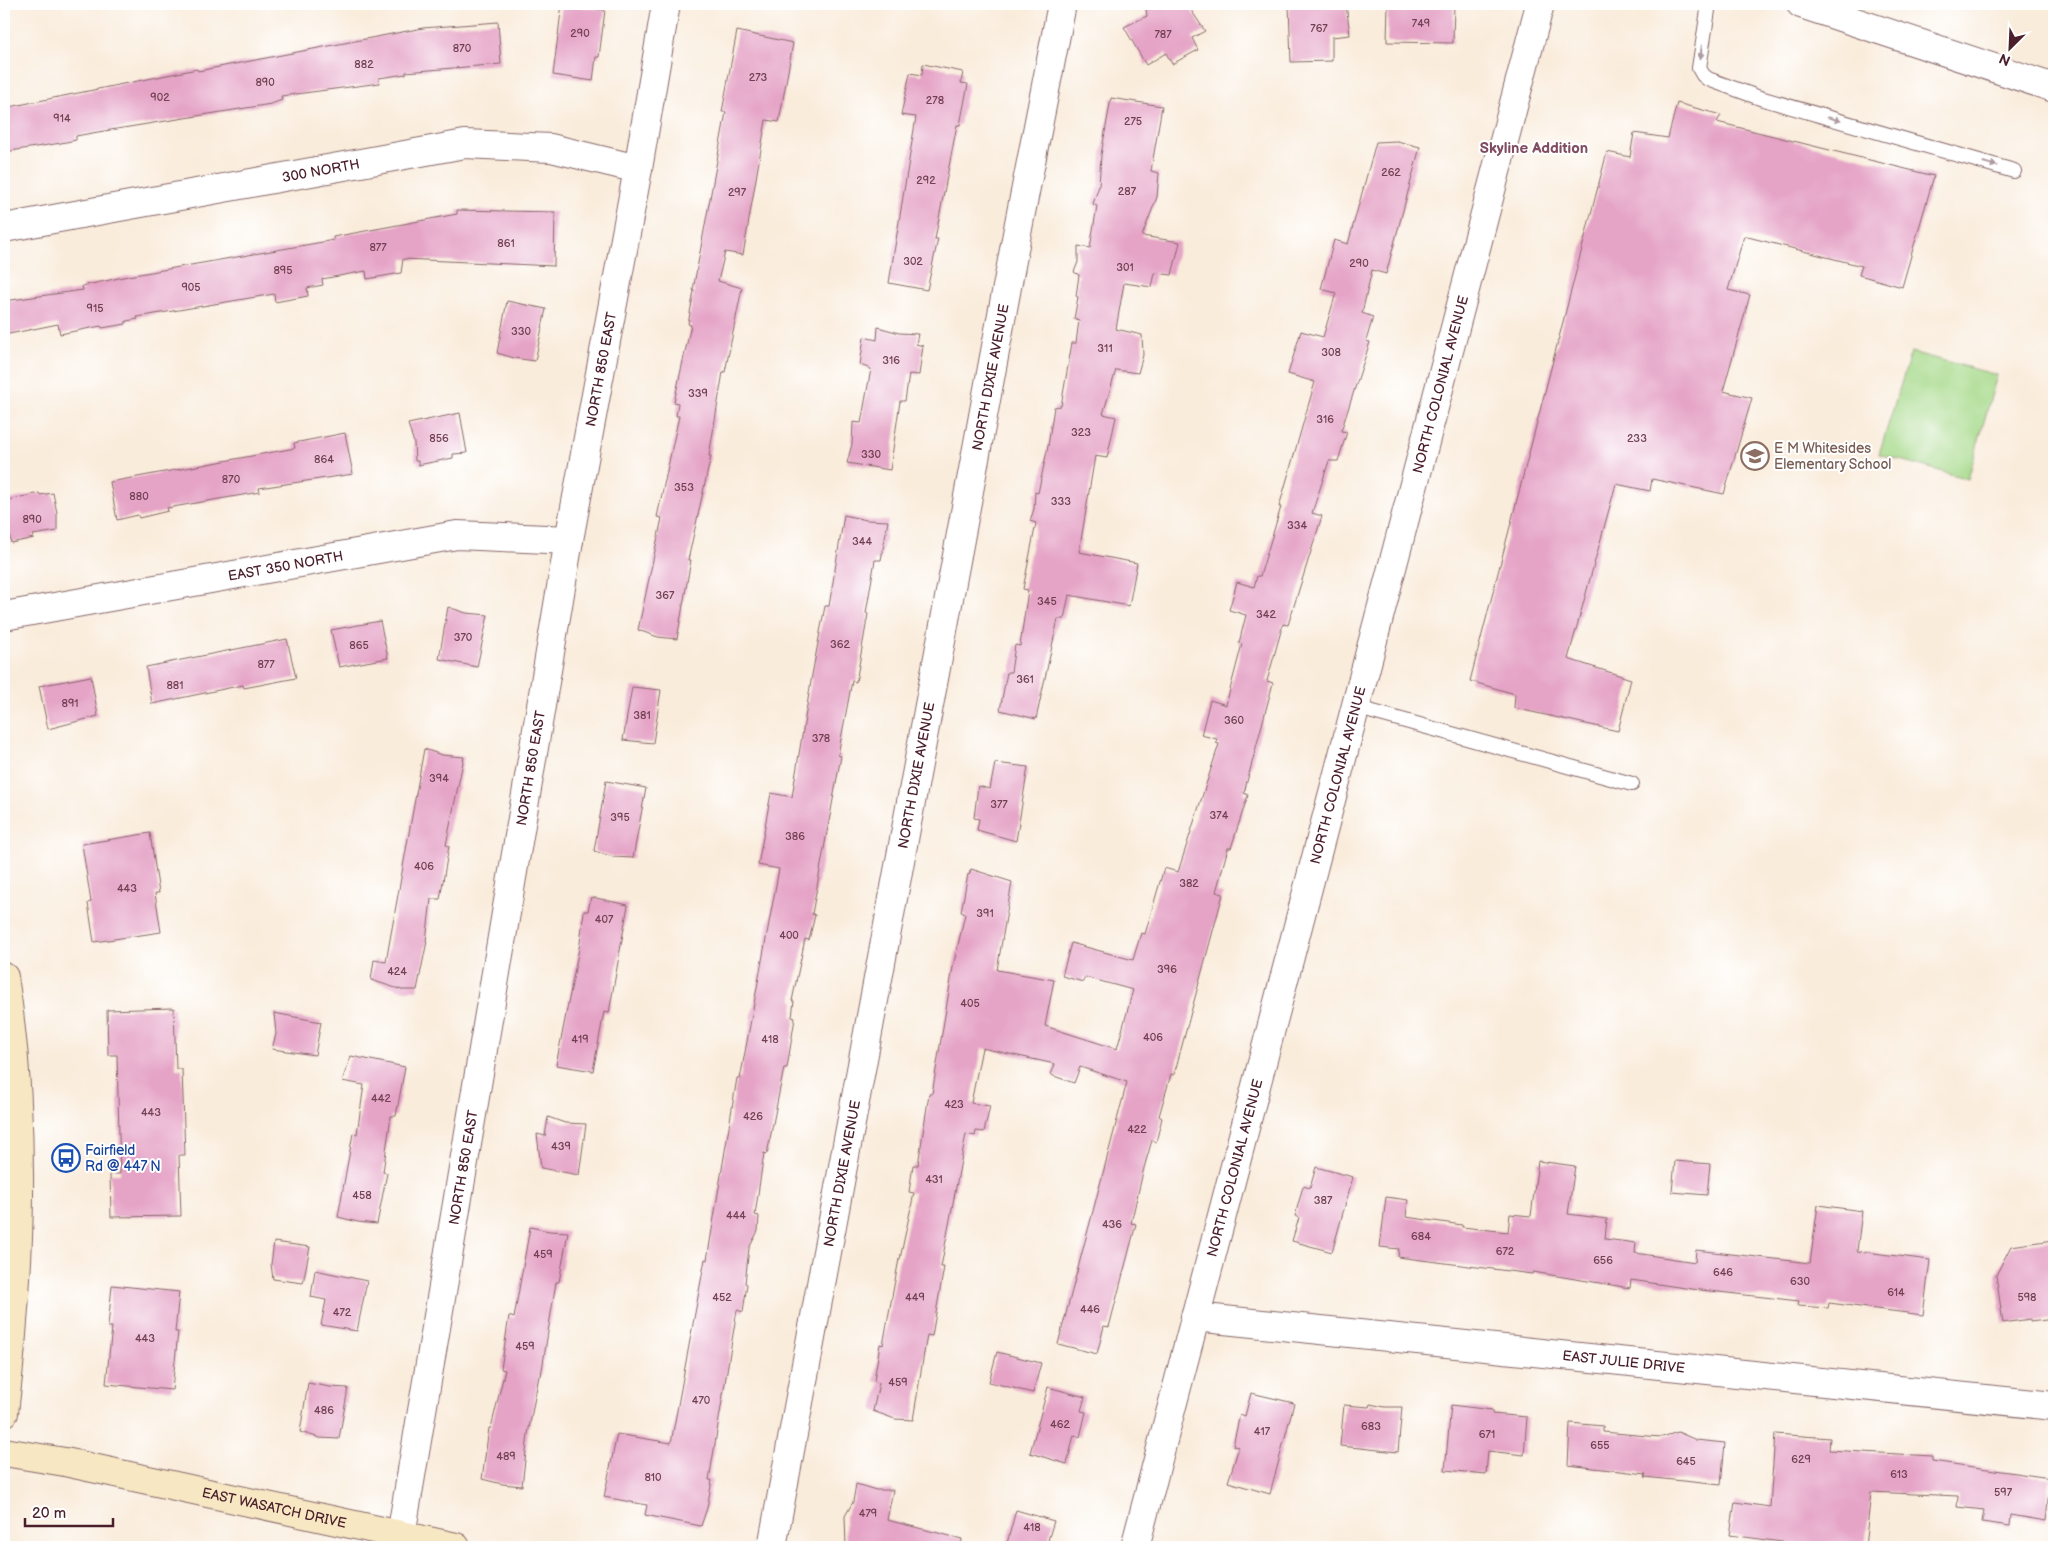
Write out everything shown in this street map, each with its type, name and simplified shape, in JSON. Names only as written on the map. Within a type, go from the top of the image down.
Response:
[{"type":"street","name":"NORTH 850 EAST","points":[[400,1541],[569,540],[638,169],[666,4]]},
{"type":"street","name":"NORTH DIXIE AVENUE","points":[[772,1547],[1017,233],[1062,4]]},
{"type":"street","name":"NORTH COLONIAL AVENUE","points":[[1135,1547],[1540,4]]},
{"type":"street","points":[[1801,4],[2054,88]]},
{"type":"street","name":"300 NORTH","points":[[4,228],[465,144],[551,148],[638,169]]},
{"type":"street","name":"EAST 350 NORTH","points":[[4,616],[457,535],[569,540]]},
{"type":"street","points":[[4,977],[16,1091],[19,1194],[15,1296],[4,1413]]},
{"type":"street","name":"EAST JULIE DRIVE","points":[[1195,1317],[2054,1406]]},
{"type":"street","name":"EAST WASATCH DRIVE","points":[[4,1452],[65,1462],[400,1541],[456,1547]]},
{"type":"lane","points":[[1709,4],[1699,68],[1708,79],[1760,98],[2014,171]]},
{"type":"lane","points":[[1355,707],[1632,784]]},
{"type":"green space","points":[[1911,352],[1997,375],[1968,479],[1879,454]]},
{"type":"building","points":[[562,4],[605,10],[599,57],[596,57],[593,81],[553,75]]},
{"type":"building","points":[[1156,4],[1187,4],[1205,31],[1192,38],[1198,50],[1172,64],[1166,53],[1146,65],[1124,27],[1147,16],[1146,10]]},
{"type":"building","points":[[1289,4],[1346,4],[1350,35],[1332,37],[1332,61],[1291,62]]},
{"type":"building","points":[[1388,4],[1454,4],[1453,43],[1387,42]]},
{"type":"building","points":[[498,22],[501,64],[406,72],[406,74],[379,78],[380,83],[281,96],[282,100],[271,104],[98,132],[76,136],[76,140],[4,152],[4,108],[197,69],[198,71],[423,28]]},
{"type":"building","points":[[737,31],[793,43],[779,122],[766,120],[743,255],[725,252],[718,281],[742,288],[725,372],[723,372],[709,456],[711,456],[688,560],[691,560],[677,639],[658,637],[638,630],[662,518],[657,517],[679,416],[676,416],[678,403],[674,402],[691,325],[688,324],[693,290],[726,112],[722,112]]},
{"type":"building","points":[[923,64],[963,72],[961,83],[968,84],[960,125],[957,125],[935,239],[938,239],[927,290],[889,283],[916,117],[901,115],[910,73],[922,75]]},
{"type":"building","points":[[1111,98],[1162,106],[1151,171],[1159,173],[1157,197],[1142,236],[1180,242],[1172,275],[1155,273],[1152,287],[1124,283],[1116,329],[1142,335],[1143,355],[1138,373],[1116,370],[1103,414],[1116,417],[1107,458],[1095,456],[1079,552],[1137,563],[1129,606],[1069,595],[1064,619],[1058,619],[1036,719],[1000,710],[1007,672],[1011,672],[1015,645],[1020,646],[1028,590],[1023,589],[1036,523],[1030,521],[1034,509],[1035,492],[1038,493],[1054,407],[1061,406],[1072,343],[1076,343],[1079,320],[1074,319],[1079,275],[1074,272],[1078,262],[1078,246],[1090,248],[1097,206],[1093,204],[1099,186],[1101,155]]},
{"type":"building","name":"E M Whitesides Elementary School","points":[[1677,103],[1721,115],[1717,122],[1934,176],[1902,287],[1859,275],[1862,266],[1744,236],[1728,290],[1750,295],[1723,391],[1752,398],[1724,494],[1652,479],[1650,491],[1616,484],[1568,659],[1631,679],[1618,731],[1514,708],[1515,694],[1470,681],[1607,152],[1630,157],[1634,133],[1668,138]]},
{"type":"building","points":[[1397,141],[1420,147],[1386,274],[1372,270],[1362,313],[1373,317],[1366,341],[1370,342],[1341,431],[1347,432],[1338,461],[1329,461],[1312,513],[1322,516],[1288,625],[1283,624],[1267,681],[1273,683],[1244,793],[1248,795],[1231,848],[1228,848],[1216,892],[1223,894],[1174,1075],[1171,1074],[1159,1116],[1162,1118],[1156,1142],[1152,1140],[1144,1168],[1131,1223],[1136,1224],[1109,1327],[1104,1326],[1097,1354],[1058,1344],[1127,1082],[1080,1067],[1074,1083],[1051,1075],[1055,1064],[982,1048],[971,1103],[990,1106],[984,1132],[976,1131],[975,1136],[966,1134],[941,1267],[944,1267],[932,1336],[927,1335],[913,1420],[895,1419],[873,1411],[879,1383],[874,1381],[880,1344],[883,1345],[899,1259],[914,1193],[909,1192],[913,1165],[918,1165],[929,1094],[932,1094],[953,967],[965,914],[961,912],[968,874],[971,869],[1012,882],[997,970],[1054,980],[1045,1026],[1117,1049],[1133,990],[1085,977],[1083,982],[1062,976],[1071,943],[1133,960],[1141,933],[1145,934],[1164,868],[1178,872],[1219,744],[1216,743],[1217,739],[1201,735],[1210,700],[1226,705],[1242,644],[1239,643],[1246,615],[1229,610],[1237,582],[1254,587],[1257,576],[1260,576],[1315,382],[1288,374],[1301,331],[1323,337],[1336,293],[1321,289],[1334,240],[1348,244],[1376,142]]},
{"type":"building","points":[[457,210],[555,212],[554,266],[403,259],[401,273],[367,279],[366,271],[322,279],[323,285],[307,288],[308,296],[275,302],[274,294],[137,317],[138,319],[126,321],[126,324],[102,328],[101,326],[60,334],[58,324],[4,335],[4,301],[83,290],[82,286],[128,276],[334,240],[333,237],[457,214]]},
{"type":"building","points":[[507,301],[546,309],[535,361],[497,353]]},
{"type":"building","points":[[878,327],[899,333],[918,334],[916,344],[923,346],[919,375],[909,374],[905,401],[900,401],[890,470],[847,463],[852,444],[853,422],[861,423],[871,369],[860,365],[864,337],[877,340]]},
{"type":"building","points":[[460,413],[467,453],[453,454],[453,458],[418,465],[418,461],[415,461],[414,443],[408,424]]},
{"type":"building","points":[[345,433],[353,474],[259,488],[260,492],[167,508],[168,511],[139,518],[138,515],[117,520],[110,482],[295,448],[294,443]]},
{"type":"building","points":[[39,493],[40,495],[53,493],[57,513],[57,531],[33,535],[34,538],[11,543],[4,501]]},
{"type":"building","points":[[844,515],[866,520],[888,521],[881,560],[875,560],[856,682],[852,681],[838,755],[841,756],[812,914],[815,915],[809,940],[805,939],[792,1001],[794,1001],[792,1017],[795,1018],[787,1068],[784,1068],[767,1154],[764,1153],[755,1215],[759,1216],[758,1231],[749,1248],[743,1312],[737,1310],[709,1480],[712,1480],[707,1508],[701,1526],[645,1515],[647,1505],[604,1497],[617,1434],[671,1443],[705,1259],[707,1260],[737,1078],[740,1079],[779,869],[758,865],[771,793],[792,797],[812,675],[825,606],[829,606]]},
{"type":"building","points":[[448,607],[466,613],[488,615],[477,667],[439,659]]},
{"type":"building","points":[[380,621],[388,658],[339,667],[331,630]]},
{"type":"building","points":[[287,639],[296,678],[244,688],[243,685],[152,704],[146,667]]},
{"type":"building","points":[[91,676],[98,716],[48,729],[39,686]]},
{"type":"building","points":[[632,687],[661,690],[653,743],[623,740]]},
{"type":"building","points":[[424,749],[442,755],[464,757],[446,845],[449,846],[440,899],[431,899],[427,941],[417,990],[402,990],[371,980],[374,960],[386,962]]},
{"type":"building","points":[[995,763],[1028,767],[1016,841],[977,830],[979,819],[974,818],[978,786],[990,789]]},
{"type":"building","points":[[606,781],[646,788],[633,858],[613,857],[594,851]]},
{"type":"building","points":[[150,833],[159,893],[155,893],[161,932],[94,942],[88,903],[91,902],[82,844]]},
{"type":"building","points":[[591,897],[628,905],[609,1013],[604,1012],[593,1071],[556,1065],[580,943],[584,911],[588,911]]},
{"type":"building","points":[[174,1008],[176,1069],[182,1069],[185,1155],[179,1155],[181,1216],[111,1217],[110,1174],[120,1174],[117,1055],[108,1055],[107,1010]]},
{"type":"building","points":[[274,1013],[321,1022],[315,1055],[272,1049],[276,1034]]},
{"type":"building","points":[[351,1056],[405,1067],[396,1116],[391,1116],[383,1172],[387,1173],[377,1224],[338,1217],[353,1133],[357,1134],[364,1085],[342,1081]]},
{"type":"building","points":[[548,1117],[565,1123],[586,1124],[579,1175],[541,1168],[537,1134],[545,1136]]},
{"type":"building","points":[[1538,1161],[1575,1166],[1568,1214],[1607,1219],[1605,1239],[1636,1243],[1635,1253],[1695,1262],[1696,1250],[1810,1263],[1818,1205],[1862,1211],[1857,1251],[1930,1260],[1923,1315],[1829,1303],[1828,1308],[1798,1306],[1799,1301],[1631,1280],[1630,1288],[1533,1272],[1532,1274],[1398,1257],[1399,1249],[1380,1247],[1386,1197],[1408,1200],[1406,1217],[1462,1225],[1462,1227],[1508,1232],[1510,1214],[1531,1216]]},
{"type":"building","points":[[1675,1161],[1710,1164],[1707,1195],[1672,1192]]},
{"type":"building","points":[[1316,1167],[1353,1177],[1332,1252],[1292,1241],[1299,1218],[1295,1216],[1303,1186],[1310,1188]]},
{"type":"building","points":[[530,1227],[568,1232],[559,1282],[556,1282],[541,1376],[539,1376],[528,1434],[522,1486],[482,1479],[489,1428],[491,1428],[505,1370],[501,1369],[509,1316],[514,1318]]},
{"type":"building","points":[[2054,1240],[2054,1319],[2030,1322],[2030,1319],[2003,1323],[1996,1275],[2011,1246]]},
{"type":"building","points":[[274,1242],[310,1247],[303,1283],[273,1279],[271,1264]]},
{"type":"building","points":[[315,1270],[367,1281],[357,1331],[321,1325],[326,1300],[311,1297]]},
{"type":"building","points":[[112,1285],[179,1292],[175,1332],[178,1332],[172,1390],[106,1384],[112,1327],[108,1327]]},
{"type":"building","points":[[997,1352],[1041,1363],[1033,1393],[989,1382]]},
{"type":"building","points":[[308,1383],[348,1388],[339,1439],[320,1438],[300,1432]]},
{"type":"building","points":[[1048,1387],[1085,1397],[1081,1411],[1086,1412],[1080,1437],[1074,1435],[1067,1464],[1030,1453]]},
{"type":"building","points":[[1251,1393],[1294,1403],[1270,1494],[1228,1482],[1239,1447],[1233,1446],[1240,1414],[1245,1416]]},
{"type":"building","points":[[1370,1404],[1385,1407],[1402,1407],[1398,1452],[1340,1446],[1344,1405],[1369,1407]]},
{"type":"building","points":[[1451,1405],[1492,1410],[1492,1414],[1527,1417],[1524,1455],[1488,1451],[1486,1474],[1445,1470]]},
{"type":"building","points":[[1570,1423],[1603,1426],[1603,1432],[1648,1436],[1662,1437],[1678,1432],[1696,1440],[1725,1443],[1721,1485],[1645,1477],[1646,1474],[1568,1465]]},
{"type":"building","points":[[1775,1434],[1830,1438],[1829,1450],[1932,1456],[1932,1461],[2050,1478],[2046,1521],[2011,1515],[2010,1526],[1982,1522],[1984,1510],[1957,1507],[1958,1496],[1871,1492],[1865,1547],[1819,1547],[1730,1535],[1735,1502],[1770,1507]]},
{"type":"building","points":[[856,1484],[876,1490],[893,1490],[887,1520],[962,1539],[961,1547],[846,1547],[845,1516],[853,1502]]},
{"type":"building","points":[[1016,1510],[1054,1521],[1046,1547],[1006,1547]]},
{"type":"place","name":"E M Whitesides Elementary School","points":[[1755,456]]},
{"type":"place","name":"Fairfield Rd @ 447 N","points":[[66,1158]]},
{"type":"district","name":"Skyline Addition","points":[[1534,148]]}]
